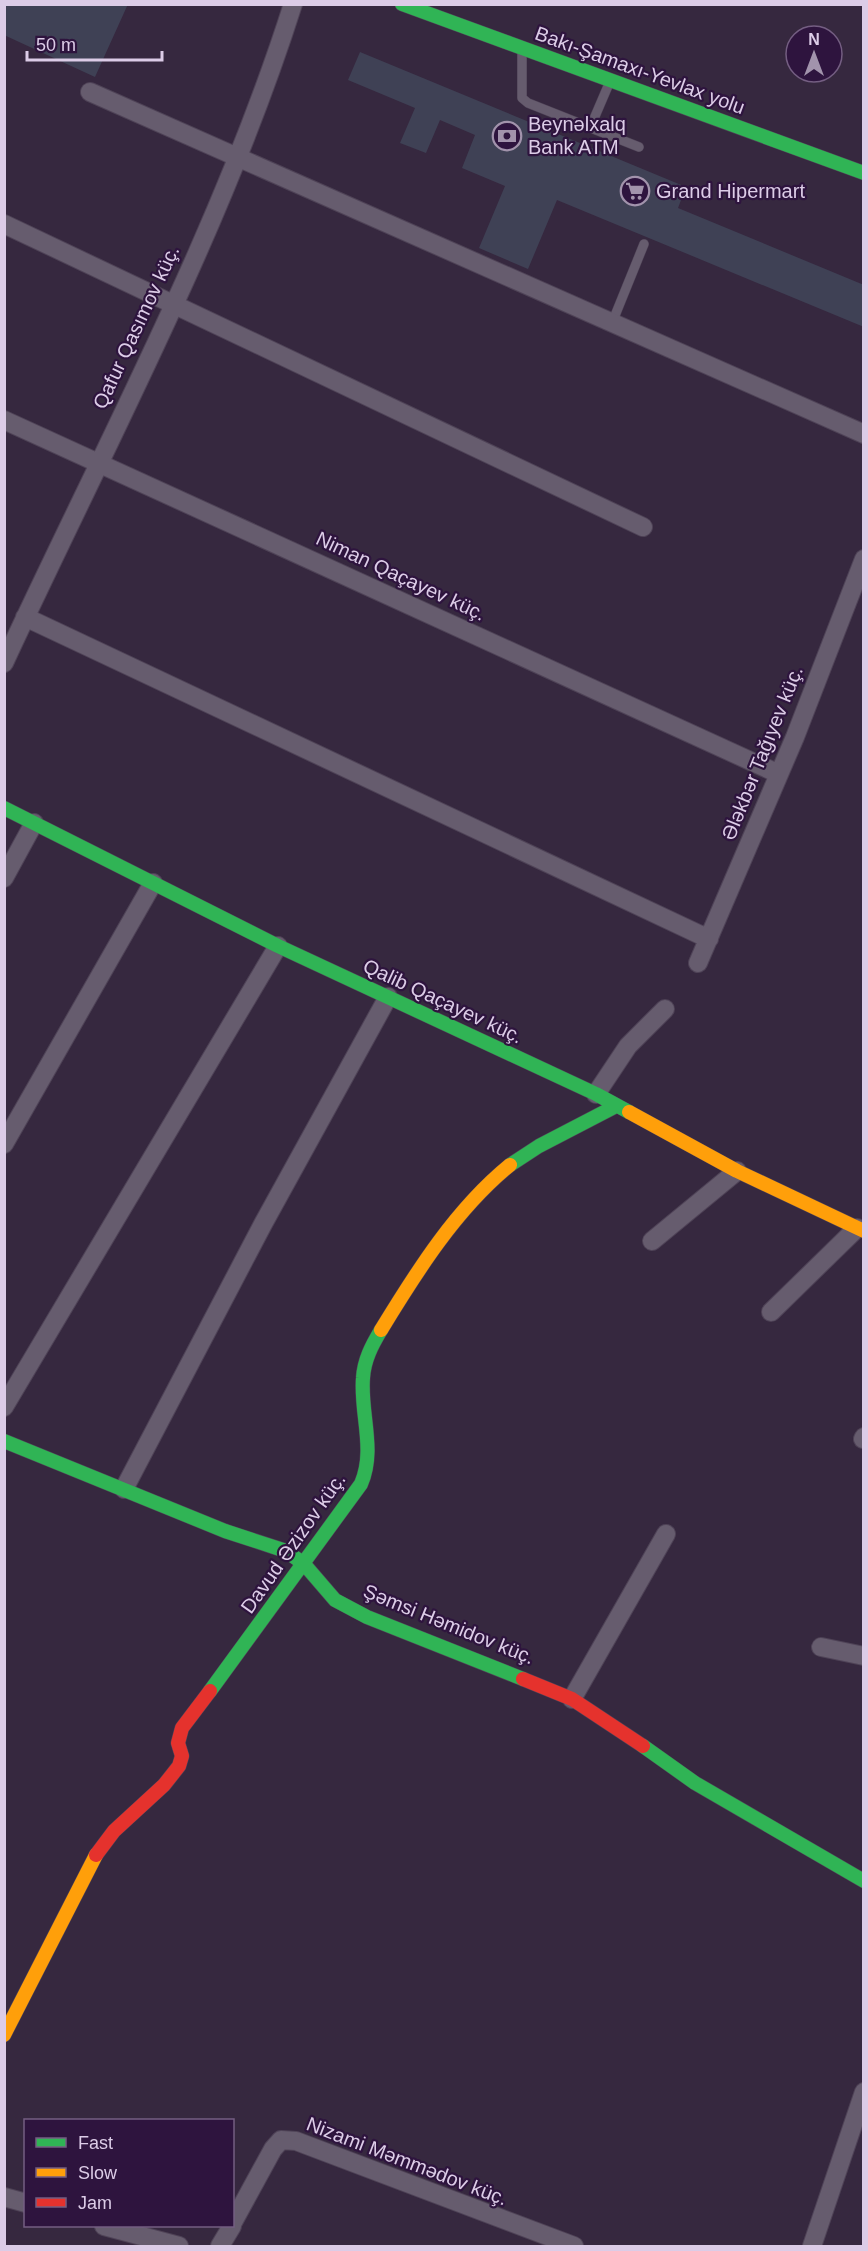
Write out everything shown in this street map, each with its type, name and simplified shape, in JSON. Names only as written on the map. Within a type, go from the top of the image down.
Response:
[{"type":"main road","name":"Bakı-Şamaxı-Yevlax yolu","points":[[402,4],[439,10],[523,48],[864,172]]},
{"type":"main road","name":"Qalib Qaçayev küç.","points":[[4,808],[278,946],[596,1094],[737,1170],[860,1229]]},
{"type":"main road","name":"Davud Əzizov küç.","points":[[4,2035],[96,1855],[114,1831],[164,1785],[179,1766],[182,1756],[178,1743],[182,1728],[340,1516],[365,1473],[368,1449],[364,1365],[369,1348],[417,1272],[474,1200],[525,1153],[554,1136],[603,1115],[616,1106]]},
{"type":"main road","name":"Şəmsi Həmidov küç.","points":[[4,1441],[225,1531],[286,1551],[304,1564],[334,1600],[367,1617],[572,1699],[603,1717],[696,1783],[864,1881]]},
{"type":"street","name":"Qafur Qasımov küç.","points":[[4,663],[173,306],[237,158],[277,54],[293,4]]},
{"type":"street","points":[[90,92],[864,434]]},
{"type":"street","points":[[4,224],[643,527]]},
{"type":"street","name":"Niman Qaçayev küç.","points":[[4,420],[779,774]]},
{"type":"street","name":"Ələkbər Tağıyev küç.","points":[[698,963],[779,774],[864,559]]},
{"type":"street","points":[[26,617],[708,939]]},
{"type":"street","points":[[4,878],[34,823]]},
{"type":"street","points":[[4,1144],[153,883]]},
{"type":"street","points":[[4,1407],[278,946]]},
{"type":"street","points":[[124,1488],[263,1224],[388,997]]},
{"type":"street","points":[[596,1094],[628,1046],[665,1009]]},
{"type":"street","points":[[652,1241],[737,1170]]},
{"type":"street","points":[[771,1312],[860,1229]]},
{"type":"street","points":[[572,1699],[666,1534]]},
{"type":"street","points":[[821,1647],[864,1656]]},
{"type":"street","points":[[812,2247],[864,2092]]},
{"type":"street","name":"Nizami Məmmədov küç.","points":[[234,2221],[273,2149],[281,2140],[296,2141],[574,2247]]},
{"type":"street","points":[[4,2198],[24,2203]]},
{"type":"street","points":[[108,2227],[179,2247]]},
{"type":"street","name":"Nizami Məmmədov küç.","points":[[220,2247],[231,2227]]},
{"type":"lane","points":[[523,48],[522,98],[528,103],[639,147]]},
{"type":"lane","points":[[590,128],[610,81]]},
{"type":"lane","points":[[612,323],[644,244]]},
{"type":"building","points":[[4,4],[128,4],[95,77],[4,35]]},
{"type":"building","points":[[360,52],[686,187],[678,208],[864,285],[864,327],[557,200],[528,269],[479,248],[505,186],[462,168],[475,135],[440,120],[426,153],[400,143],[415,108],[348,80]]},
{"type":"traffic: fast","points":[[402,4],[864,173]]},
{"type":"traffic: fast","points":[[4,808],[278,946],[596,1094],[629,1112]]},
{"type":"traffic: fast","points":[[510,1165],[539,1146],[616,1106]]},
{"type":"traffic: fast","points":[[210,1691],[361,1484],[367,1458],[364,1371],[369,1353],[381,1330]]},
{"type":"traffic: fast","points":[[4,1441],[225,1531],[286,1551],[304,1564],[335,1600],[367,1617],[523,1679]]},
{"type":"traffic: fast","points":[[643,1746],[695,1783],[864,1881]]},
{"type":"traffic: slow","points":[[629,1112],[737,1171],[864,1231]]},
{"type":"traffic: slow","points":[[381,1330],[423,1263],[455,1221],[490,1182],[510,1165]]},
{"type":"traffic: slow","points":[[4,2035],[96,1855]]},
{"type":"traffic: jam","points":[[523,1679],[572,1699],[643,1746]]},
{"type":"traffic: jam","points":[[96,1855],[114,1831],[164,1785],[179,1766],[182,1756],[178,1743],[182,1728],[210,1691]]},
{"type":"place","name":"Beynəlxalq Bank ATM","points":[[507,136]]},
{"type":"place","name":"Grand Hipermart","points":[[635,191]]}]
